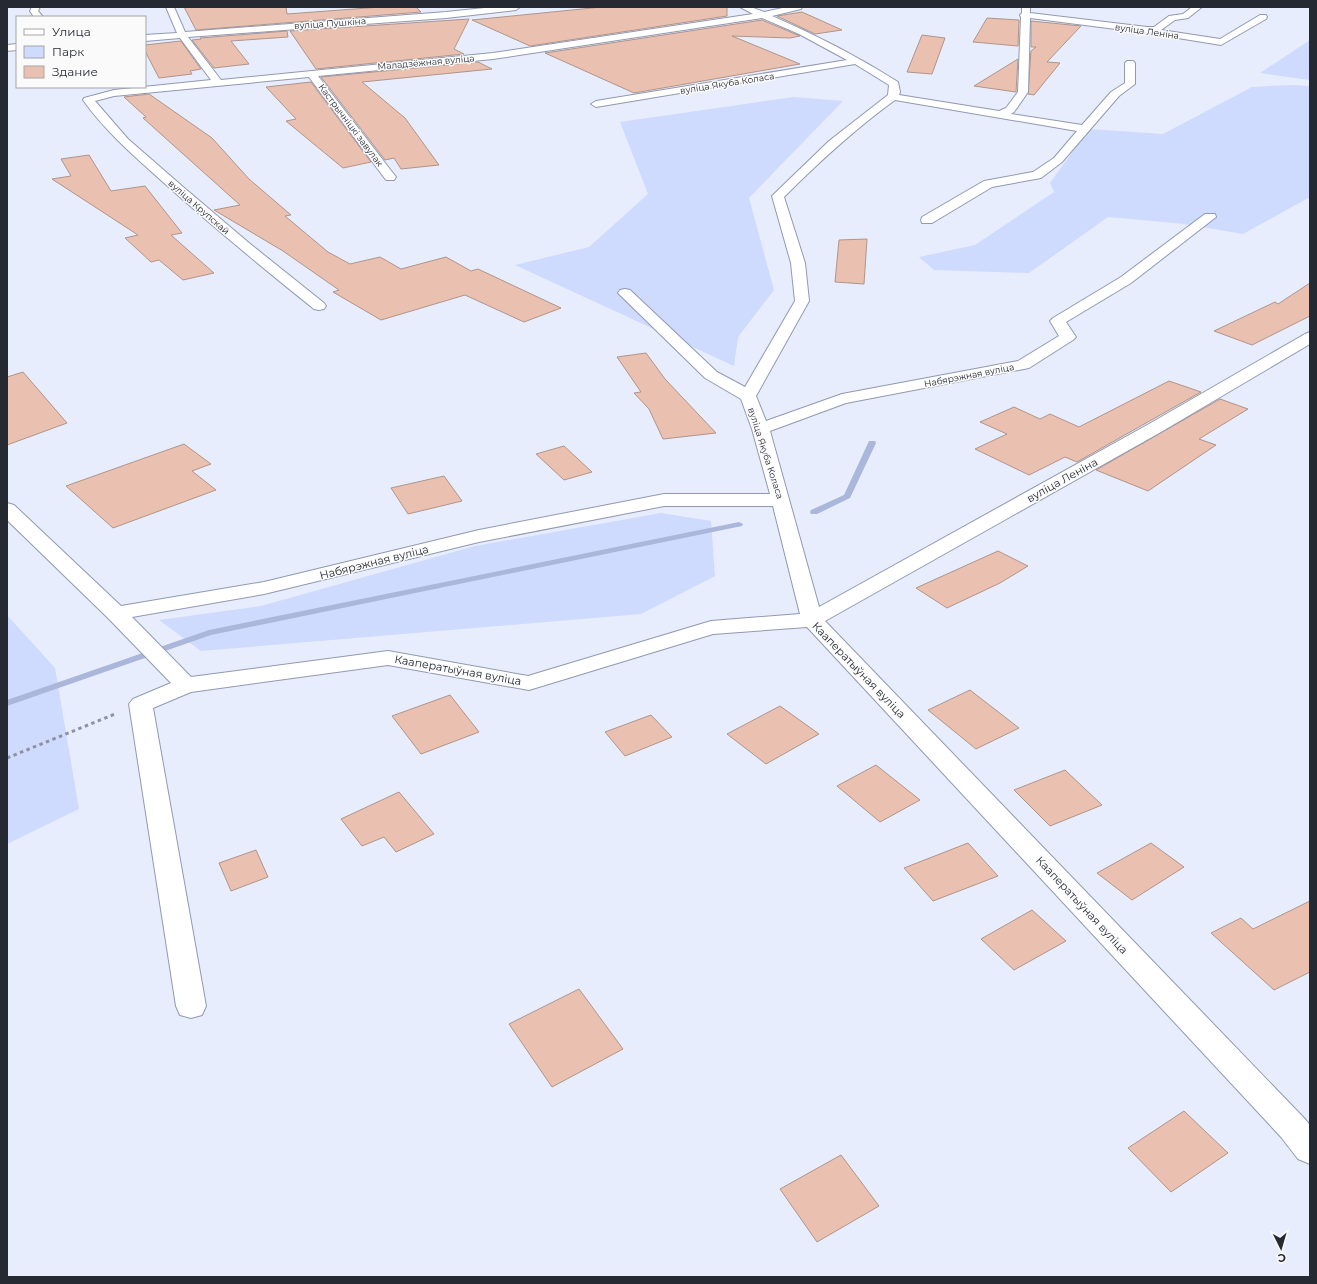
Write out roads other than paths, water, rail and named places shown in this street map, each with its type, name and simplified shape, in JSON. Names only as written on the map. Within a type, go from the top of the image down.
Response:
[{"type":"street","points":[[36,7],[34,11],[38,16]]},
{"type":"street","points":[[170,7],[182,35],[198,58],[218,82]]},
{"type":"street","name":"вуліца Пушкіна","points":[[146,38],[446,16],[516,7]]},
{"type":"street","points":[[744,7],[811,37],[857,61],[894,84],[895,92],[893,97],[1084,129]]},
{"type":"street","points":[[764,15],[798,7]]},
{"type":"street","points":[[1147,30],[1156,29],[1172,18],[1185,16],[1198,7]]},
{"type":"street","name":"вуліца Леніна","points":[[1000,115],[1010,110],[1023,92],[1025,11],[1222,42],[1263,17]]},
{"type":"street","name":"Маладзёжная вуліца","points":[[88,100],[114,93],[493,56],[764,15]]},
{"type":"street","name":"вуліца Якуба Коласа","points":[[596,104],[857,61]]},
{"type":"street","points":[[926,220],[988,184],[1037,175],[1058,160],[1115,94],[1130,84],[1130,63]]},
{"type":"street","name":"Кастрычніцкі завулак","points":[[311,73],[390,176]]},
{"type":"street","name":"вуліца Якуба Коласа","points":[[812,620],[761,430],[748,396],[802,301],[798,263],[778,196],[804,170],[864,117],[893,97]]},
{"type":"street","name":"вуліца Крупскай","points":[[88,100],[124,141],[244,246],[319,306]]},
{"type":"street","name":"Набярэжная вуліца","points":[[761,430],[842,399],[1023,365],[1068,337],[1058,321],[1126,280],[1210,217]]},
{"type":"street","points":[[625,293],[657,322],[711,376],[748,396]]},
{"type":"street","name":"вуліца Леніна","points":[[812,620],[1155,428],[1310,337]]},
{"type":"street","name":"Набярэжная вуліца","points":[[116,614],[264,588],[479,536],[664,500],[781,500]]},
{"type":"street","points":[[7,509],[116,614],[186,685]]},
{"type":"street","name":"Кааператыўная вуліца","points":[[190,1006],[141,704],[186,685],[388,658],[529,683],[711,628],[812,620],[1292,1126],[1310,1149]]},
{"type":"waterway","points":[[814,512],[847,496],[872,443]]},
{"type":"waterway","points":[[7,703],[209,633],[739,524]]}]
